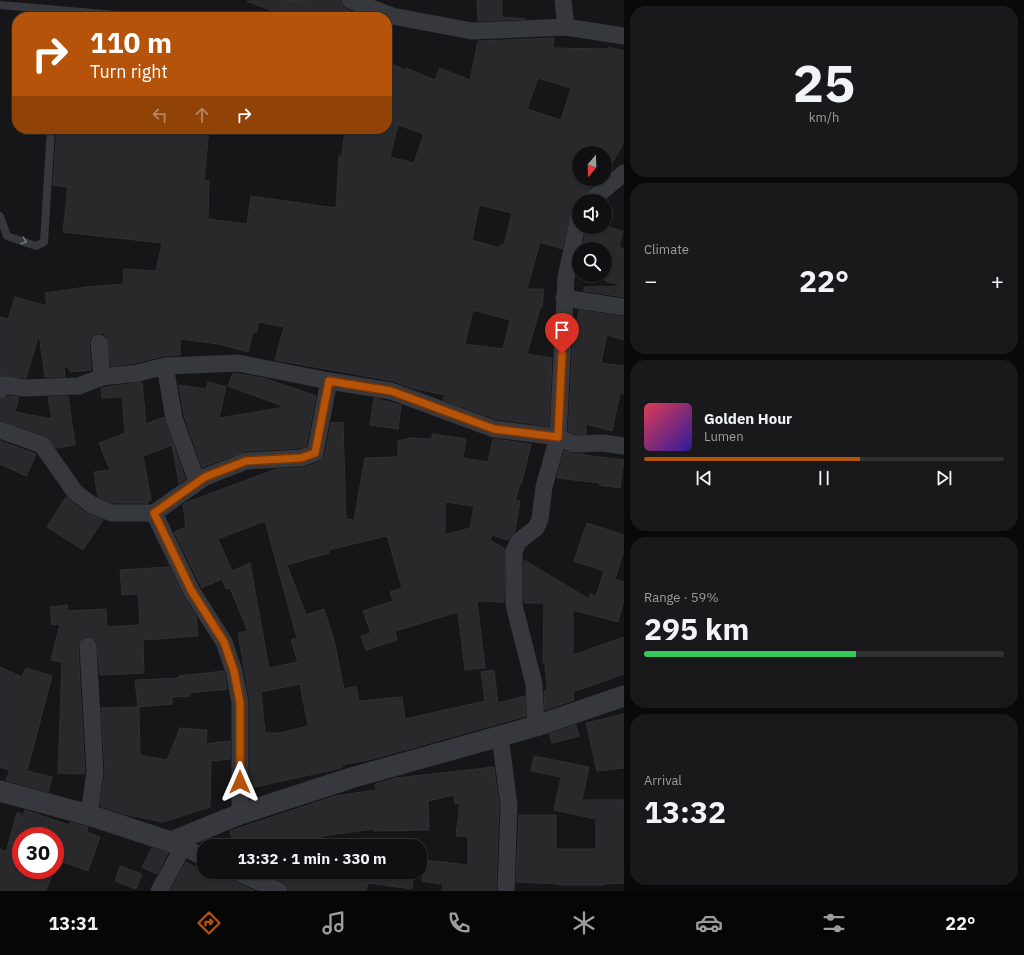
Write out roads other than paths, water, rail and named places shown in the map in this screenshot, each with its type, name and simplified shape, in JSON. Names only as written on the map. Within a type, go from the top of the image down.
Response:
[{"type":"street","points":[[350,0],[382,12]]},
{"type":"street","points":[[563,0],[566,27]]},
{"type":"street","points":[[392,16],[472,31],[566,27],[624,36]]},
{"type":"street","points":[[598,194],[624,173]]},
{"type":"street","points":[[536,726],[534,684],[514,605],[514,551],[519,541],[536,528],[540,519],[544,487],[558,437],[564,298],[566,277],[575,234]]},
{"type":"street","points":[[564,298],[624,307]]},
{"type":"street","points":[[99,343],[102,378]]},
{"type":"street","points":[[0,390],[3,385],[25,388],[78,386],[102,378],[138,373],[165,366],[238,363],[329,381],[391,391],[494,429],[558,437],[573,444],[603,443],[624,446]]},
{"type":"street","points":[[165,366],[174,418],[197,482]]},
{"type":"street","points":[[0,430],[42,445],[75,492],[92,505],[112,513],[154,513],[197,482],[246,461],[301,458],[315,453],[329,381]]},
{"type":"street","points":[[154,513],[191,590],[224,642],[234,671],[240,703],[240,814]]},
{"type":"street","points":[[88,646],[95,772],[89,815]]},
{"type":"street","points":[[159,891],[177,845],[240,814],[351,778],[536,726],[624,696]]},
{"type":"street","points":[[500,736],[509,805],[506,891]]},
{"type":"street","points":[[0,791],[89,815],[177,845],[197,854]]},
{"type":"street","points":[[252,879],[279,891]]},
{"type":"lane","points":[[0,5],[47,12]]},
{"type":"lane","points":[[0,216],[7,236],[36,246],[44,242],[51,134]]}]
